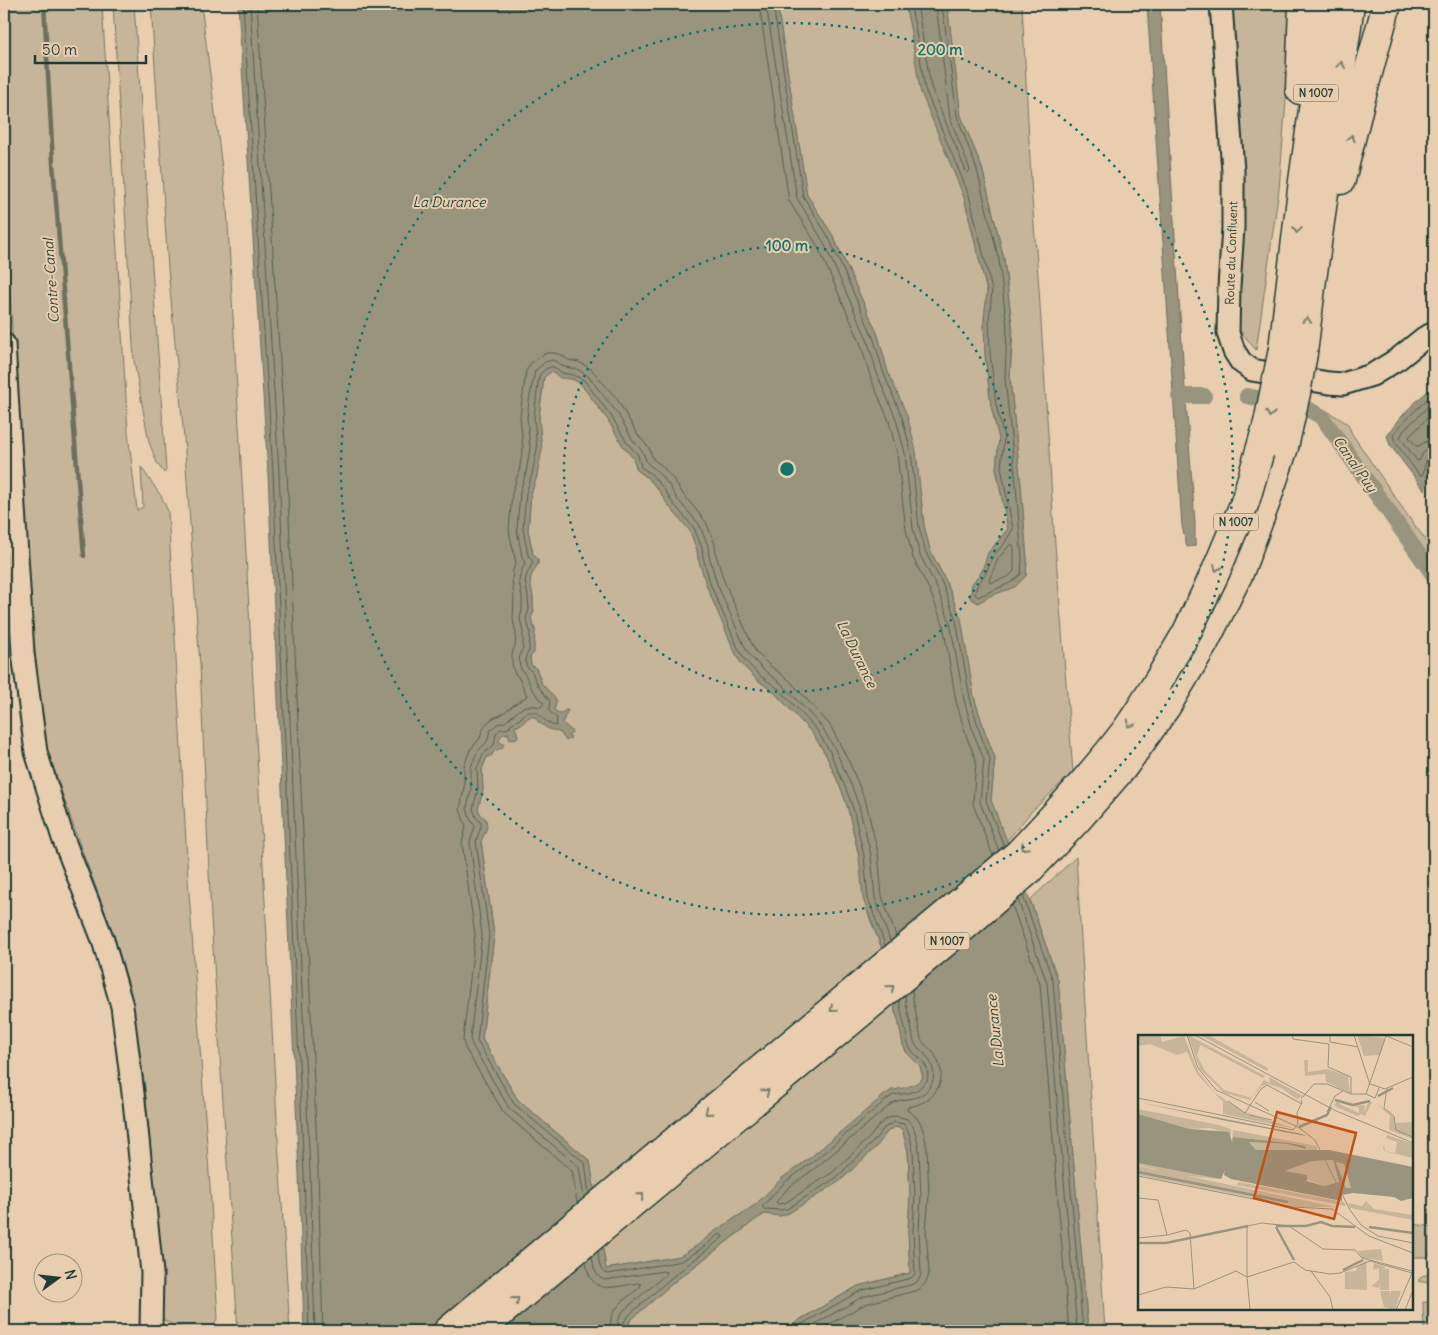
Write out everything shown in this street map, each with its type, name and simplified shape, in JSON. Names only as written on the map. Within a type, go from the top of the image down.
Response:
[{"type":"highway","points":[[1302,4],[1298,116],[1303,181]]},
{"type":"highway","name":"N 1007","points":[[479,1331],[1028,872],[1124,766],[1166,707],[1204,643],[1239,572],[1284,447],[1296,393],[1293,351],[1303,181],[1328,4]]},
{"type":"highway","name":"N 1007","points":[[448,1331],[1018,854],[1055,816],[1128,728],[1186,634],[1216,571],[1245,502],[1268,423],[1293,351],[1311,287],[1350,4]]},
{"type":"highway","points":[[1311,287],[1338,193],[1360,102],[1387,4]]},
{"type":"street","name":"Route du Confluent","points":[[1221,4],[1232,171],[1233,228],[1228,333],[1234,351],[1241,362],[1252,370],[1328,384],[1343,384],[1372,375],[1434,333]]},
{"type":"street","points":[[4,344],[23,653],[36,752],[63,838],[103,940],[122,1006],[152,1273],[150,1331]]},
{"type":"shaded area","points":[[4,4],[102,4],[128,432],[137,510],[143,507],[141,467],[161,496],[168,511],[188,879],[218,1318],[212,1327],[199,1331],[178,1327],[164,1320],[161,1312],[162,1277],[145,1087],[130,989],[113,933],[47,749],[28,588],[4,197]]},
{"type":"shaded area","points":[[113,4],[134,4],[166,470],[164,473],[157,463],[149,442],[134,361]]},
{"type":"shaded area","points":[[151,4],[201,4],[227,207],[290,1331],[238,1331],[211,918],[200,665],[184,438],[168,268]]},
{"type":"shaded area","points":[[777,4],[905,4],[910,27],[964,197],[987,292],[984,320],[985,354],[991,405],[999,439],[996,468],[1008,529],[988,553],[982,571],[972,584],[978,602],[1026,576],[1027,560],[1010,378],[1013,331],[1004,259],[982,168],[961,116],[947,4],[1022,4],[1032,199],[1054,531],[1073,772],[1031,812],[1005,843],[991,800],[995,758],[974,697],[961,619],[946,581],[930,550],[924,525],[921,498],[878,335],[833,236],[807,195]]},
{"type":"shaded area","points":[[1230,4],[1291,4],[1290,49],[1279,189],[1256,350],[1234,323]]},
{"type":"shaded area","points":[[552,371],[560,377],[572,379],[580,383],[608,420],[623,446],[633,458],[637,470],[648,478],[690,531],[707,587],[741,663],[756,679],[775,693],[813,734],[826,755],[848,809],[859,856],[868,914],[886,959],[903,1045],[907,1053],[920,1066],[923,1078],[909,1088],[891,1090],[811,1157],[781,1179],[755,1205],[680,1256],[606,1269],[590,1161],[518,1100],[482,1039],[494,935],[481,841],[487,827],[478,809],[483,790],[482,769],[487,757],[492,755],[499,737],[503,733],[518,736],[515,727],[529,717],[535,717],[539,723],[567,736],[570,730],[561,723],[566,710],[561,714],[553,710],[556,704],[555,699],[542,684],[536,668],[531,665],[530,661],[535,630],[531,618],[534,611],[530,582],[538,559],[533,554],[528,530],[531,494],[537,476],[539,417],[544,377]]},
{"type":"shaded area","points":[[1324,409],[1348,424],[1352,434],[1434,551],[1434,565],[1324,412]]},
{"type":"shaded area","points":[[1076,857],[1105,1331],[1088,1331],[1058,980],[1030,900]]},
{"type":"shaded area","points":[[895,1127],[902,1129],[908,1151],[910,1273],[858,1286],[799,1320],[785,1331],[630,1331],[629,1323],[632,1319],[674,1282],[758,1218],[765,1214],[780,1216],[789,1213],[840,1181],[877,1146],[887,1132]]},
{"type":"shaded area","points":[[1413,1224],[1434,1227],[1432,1251],[1428,1257],[1413,1257]]},
{"type":"shaded area","points":[[1434,1274],[1434,1284],[1418,1281],[1422,1276]]},
{"type":"shaded area","points":[[1423,1302],[1434,1303],[1434,1331],[1424,1331]]},
{"type":"water","name":"La Durance","points":[[238,4],[777,4],[807,195],[833,236],[878,335],[888,372],[907,415],[916,451],[924,525],[930,550],[946,581],[961,619],[974,697],[995,758],[991,800],[1030,900],[1058,980],[1088,1331],[785,1331],[799,1320],[858,1286],[910,1273],[908,1151],[902,1129],[895,1127],[887,1132],[877,1146],[840,1181],[789,1213],[780,1216],[765,1214],[758,1218],[674,1282],[632,1319],[629,1323],[630,1331],[304,1331],[299,1174],[268,473]],"holes":[[[552,371],[560,378],[572,379],[580,383],[608,420],[623,446],[633,458],[637,470],[648,478],[690,531],[707,587],[741,663],[756,679],[775,693],[813,734],[826,755],[848,809],[859,856],[863,899],[886,959],[903,1045],[907,1053],[920,1066],[923,1078],[912,1085],[883,1096],[811,1157],[781,1179],[755,1205],[680,1256],[606,1269],[590,1161],[518,1100],[482,1039],[494,935],[481,841],[487,827],[486,819],[478,809],[483,790],[482,769],[487,757],[504,745],[499,741],[500,738],[508,733],[510,739],[517,738],[515,727],[529,717],[535,717],[546,727],[560,732],[566,741],[571,738],[568,736],[572,733],[562,723],[568,710],[560,714],[554,710],[556,699],[542,684],[536,668],[531,665],[530,657],[534,653],[535,630],[531,618],[534,611],[530,582],[538,559],[533,554],[528,530],[531,494],[537,476],[542,449],[539,417],[544,377]]]},
{"type":"water","points":[[905,4],[947,4],[961,116],[982,168],[1004,259],[1012,328],[1010,378],[1027,560],[1026,576],[1015,587],[990,596],[978,603],[970,598],[972,584],[982,571],[988,553],[1008,529],[996,468],[999,439],[991,406],[985,354],[984,320],[987,291],[964,197],[920,90]]},
{"type":"water","points":[[1147,4],[1160,4],[1195,523],[1195,546],[1187,547],[1182,526]]},
{"type":"water","points":[[1434,387],[1434,449],[1425,491],[1390,445],[1387,436],[1408,409]]},
{"type":"waterway","name":"Contre-Canal","points":[[44,4],[53,163],[84,556]]},
{"type":"waterway","name":"Canal Puy","points":[[1179,396],[1204,396]]},
{"type":"waterway","name":"Canal Puy","points":[[1247,396],[1306,408],[1322,417],[1434,576]]}]
